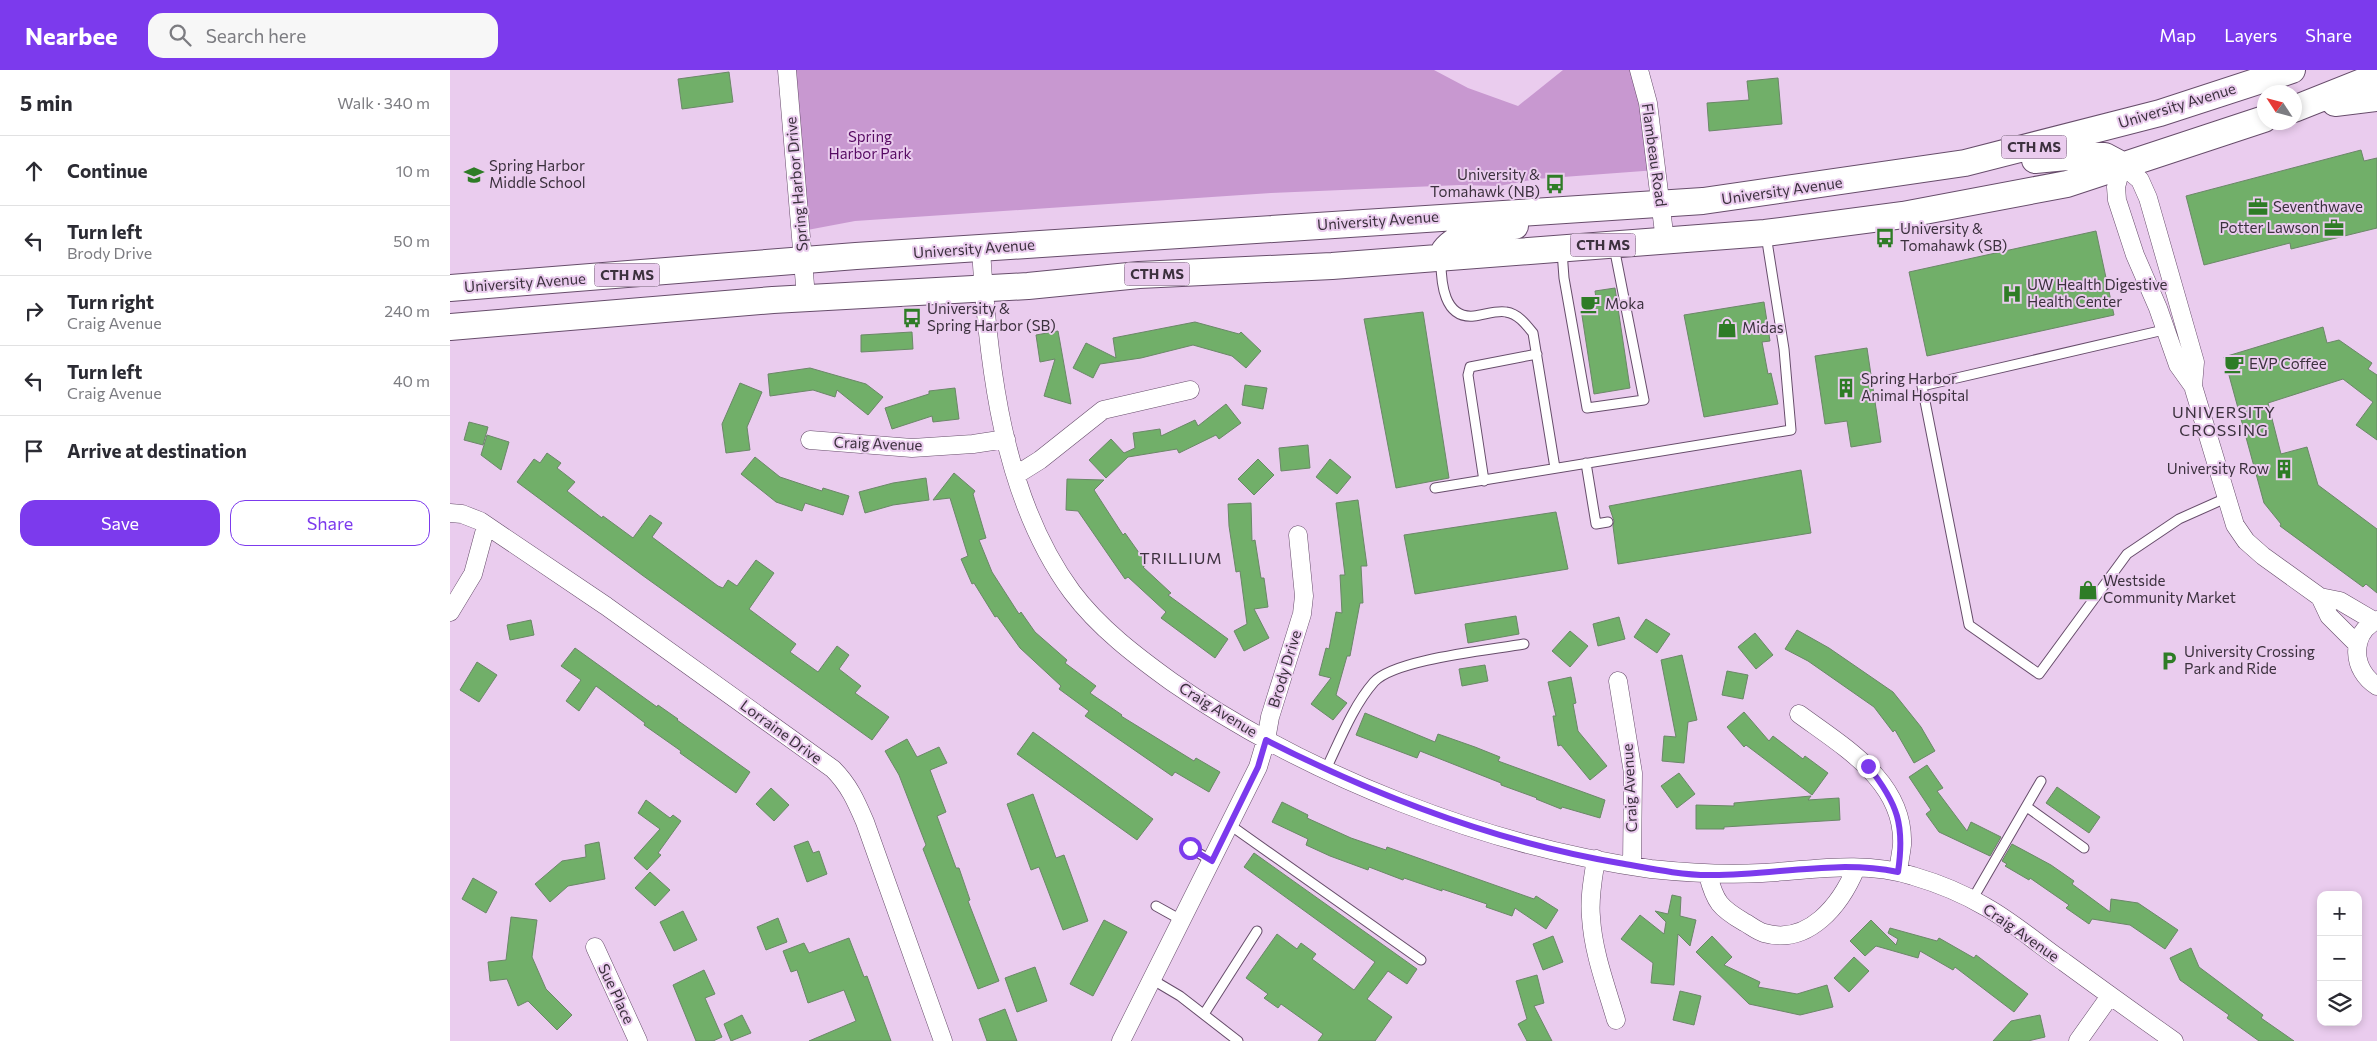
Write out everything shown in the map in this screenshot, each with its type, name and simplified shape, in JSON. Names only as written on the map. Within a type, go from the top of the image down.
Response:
[{"type":"main road","name":"University Avenue","points":[[450,288],[804,260],[981,250],[1349,223],[1662,205],[1876,177],[1965,163],[2086,134],[2160,113],[2292,70]]},
{"type":"main road","points":[[2282,85],[2289,82],[2302,70]]},
{"type":"main road","points":[[2302,106],[2377,76]]},
{"type":"main road","points":[[1965,163],[2105,156],[2122,165],[2141,137],[2164,126],[2257,96]]},
{"type":"main road","points":[[2302,108],[2377,98]]},
{"type":"main road","name":"CTH MS","points":[[450,328],[806,297],[983,288],[1139,275],[1332,266],[1765,233],[1903,215],[2067,184],[2257,122]]},
{"type":"main road","points":[[1765,233],[1782,224],[1818,213],[1856,210],[1872,200],[1877,186],[1876,177]]},
{"type":"main road","points":[[1441,257],[1447,246],[1459,238],[1579,210]]},
{"type":"street","name":"Spring Harbor Drive","points":[[787,70],[806,297]]},
{"type":"street","name":"Flambeau Road","points":[[1639,70],[1648,103],[1665,241]]},
{"type":"street","points":[[2193,386],[2196,366],[2146,191],[2138,178],[2122,165],[2116,187],[2117,200],[2135,255],[2178,365],[2193,386],[2235,525],[2246,541],[2263,556],[2320,597],[2340,601],[2375,620],[2366,628],[2358,644],[2359,665],[2364,675],[2377,686]]},
{"type":"street","name":"Craig Avenue","points":[[981,250],[992,377],[1016,475],[1031,518],[1072,592],[1101,625],[1147,664],[1213,710],[1266,740],[1388,796],[1475,828],[1524,843],[1596,859],[1708,875],[1767,873],[1814,868],[1881,869],[1911,875],[1989,909],[2174,1041]]},
{"type":"street","points":[[1016,475],[1040,460],[1103,410],[1190,390]]},
{"type":"street","name":"Craig Avenue","points":[[810,440],[912,448],[973,444],[1006,438]]},
{"type":"street","name":"Lorraine Drive","points":[[450,513],[462,514],[486,526],[606,606],[833,769],[845,782],[865,822],[943,1041]]},
{"type":"street","points":[[450,612],[473,574],[486,526]]},
{"type":"street","name":"Brody Drive","points":[[1121,1041],[1258,767],[1270,718],[1302,614],[1304,596],[1298,535]]},
{"type":"street","points":[[2320,597],[2329,616],[2358,644]]},
{"type":"street","name":"Craig Avenue","points":[[1618,681],[1633,772],[1632,865]]},
{"type":"street","points":[[1799,714],[1862,761],[1884,786],[1893,802],[1900,824],[1902,844],[1898,872]]},
{"type":"street","points":[[1596,859],[1590,898],[1590,918],[1600,968],[1616,1020]]},
{"type":"street","points":[[1708,875],[1714,897],[1726,911],[1764,933],[1787,935],[1812,928],[1827,914],[1847,890],[1856,868]]},
{"type":"street","name":"Sue Place","points":[[595,948],[638,1041]]},
{"type":"street","points":[[2078,1041],[2110,996]]},
{"type":"lane","points":[[1436,488],[1792,430],[1784,349],[1765,233]]},
{"type":"lane","points":[[1562,248],[1564,278],[1587,408],[1644,400],[1614,244]]},
{"type":"lane","points":[[1441,257],[1441,281],[1446,299],[1452,310],[1461,316],[1504,311],[1522,319],[1533,333],[1555,468]]},
{"type":"lane","points":[[2185,324],[1922,386],[1969,626],[2039,674],[2127,554],[2179,519],[2226,498]]},
{"type":"lane","points":[[1484,481],[1468,375],[1470,366],[1536,354]]},
{"type":"lane","points":[[1586,463],[1596,524],[1608,522]]},
{"type":"lane","points":[[1326,769],[1362,698],[1375,681],[1386,673],[1409,664],[1524,644]]},
{"type":"lane","points":[[1972,900],[2042,781]]},
{"type":"lane","points":[[2026,807],[2084,848]]},
{"type":"lane","points":[[1230,825],[1421,960]]},
{"type":"lane","points":[[1190,848],[1212,861]]},
{"type":"lane","points":[[1156,906],[1182,921]]},
{"type":"lane","points":[[1204,1014],[1257,930]]},
{"type":"lane","points":[[1153,980],[1180,996],[1238,1041]]},
{"type":"green space","name":"Spring Harbor Park","points":[[787,70],[1434,70],[1468,88],[1518,106],[1563,70],[1639,70],[1657,170],[1536,179],[1499,186],[1460,185],[1271,193],[855,221],[802,231]]},
{"type":"building","points":[[729,72],[733,102],[682,109],[678,79]]},
{"type":"building","points":[[1778,78],[1782,124],[1709,131],[1707,103],[1749,100],[1747,81]]},
{"type":"building","points":[[2361,150],[2364,161],[2377,158],[2377,228],[2291,249],[2290,243],[2204,265],[2186,196]]},
{"type":"building","name":"UW Health Digestive Health Center","points":[[2096,231],[2114,315],[1927,356],[1909,272]]},
{"type":"building","points":[[1615,288],[1630,388],[1594,394],[1581,309],[1597,306],[1595,291]]},
{"type":"building","points":[[1764,302],[1770,341],[1762,342],[1768,374],[1771,373],[1778,404],[1704,417],[1684,315]]},
{"type":"building","points":[[1423,312],[1449,478],[1396,488],[1364,319]]},
{"type":"building","points":[[1195,322],[1239,334],[1241,332],[1261,351],[1246,368],[1232,356],[1193,345],[1141,358],[1100,364],[1093,378],[1073,368],[1086,343],[1116,358],[1113,338]]},
{"type":"building","name":"University Row","points":[[2323,327],[2327,343],[2339,340],[2372,363],[2368,369],[2377,375],[2377,440],[2356,425],[2373,402],[2343,379],[2268,403],[2281,454],[2307,447],[2318,485],[2377,529],[2377,593],[2366,584],[2363,587],[2280,526],[2281,524],[2264,503],[2224,357]]},
{"type":"building","points":[[1058,331],[1071,404],[1044,396],[1055,359],[1040,362],[1036,335]]},
{"type":"building","points":[[912,332],[913,349],[861,352],[861,335]]},
{"type":"building","name":"Spring Harbor Animal Hospital","points":[[1867,348],[1881,442],[1851,447],[1847,421],[1825,424],[1815,356]]},
{"type":"building","points":[[810,368],[866,384],[883,397],[868,415],[837,390],[835,397],[813,390],[770,396],[768,374]]},
{"type":"building","points":[[740,383],[762,392],[747,427],[750,450],[726,453],[722,424]]},
{"type":"building","points":[[1245,385],[1267,388],[1263,409],[1242,405]]},
{"type":"building","points":[[955,388],[959,419],[933,422],[932,416],[892,429],[885,408],[929,394],[929,391]]},
{"type":"building","points":[[1226,404],[1241,423],[1219,439],[1216,435],[1179,453],[1177,449],[1128,457],[1106,478],[1089,460],[1111,439],[1124,453],[1135,448],[1133,433],[1160,429],[1161,436],[1195,420],[1198,426]]},
{"type":"building","points":[[469,422],[488,427],[483,445],[464,440]]},
{"type":"building","points":[[487,435],[509,442],[501,470],[481,455]]},
{"type":"building","points":[[1308,445],[1310,468],[1281,471],[1279,448]]},
{"type":"building","points":[[547,453],[561,463],[557,468],[575,482],[567,491],[602,518],[603,516],[633,538],[650,515],[662,523],[652,537],[718,586],[723,588],[728,580],[737,586],[756,560],[774,573],[749,609],[796,644],[790,652],[818,672],[837,646],[849,655],[839,669],[861,686],[855,693],[889,717],[872,740],[642,575],[517,482],[534,459],[540,463]]},
{"type":"building","points":[[755,457],[780,477],[822,491],[823,488],[849,496],[843,515],[805,503],[802,511],[776,502],[741,474]]},
{"type":"building","points":[[1258,459],[1274,475],[1254,495],[1238,479]]},
{"type":"building","points":[[1330,459],[1351,477],[1337,494],[1316,477]]},
{"type":"building","points":[[1801,470],[1811,533],[1618,564],[1614,521],[1609,506]]},
{"type":"building","points":[[954,473],[975,491],[973,494],[986,538],[979,540],[992,572],[1019,614],[1021,612],[1035,632],[1067,660],[1065,663],[1096,686],[1090,693],[1121,716],[1194,761],[1196,758],[1220,772],[1209,792],[1175,772],[1172,776],[1085,716],[1089,711],[1059,689],[1061,686],[1020,648],[997,616],[995,617],[974,583],[972,584],[961,559],[968,556],[950,498],[933,500]]},
{"type":"building","points":[[926,478],[929,500],[893,505],[865,513],[859,492],[893,483]]},
{"type":"building","points":[[1067,479],[1104,480],[1094,490],[1123,535],[1125,533],[1147,564],[1143,567],[1171,593],[1168,595],[1228,639],[1215,658],[1161,618],[1166,612],[1128,577],[1125,579],[1078,511],[1066,510]]},
{"type":"building","points":[[1358,500],[1367,566],[1361,566],[1363,603],[1360,603],[1350,656],[1347,656],[1336,695],[1347,703],[1333,720],[1311,704],[1331,678],[1319,675],[1326,648],[1329,649],[1336,612],[1342,613],[1340,575],[1345,575],[1336,503]]},
{"type":"building","points":[[1251,503],[1252,541],[1255,540],[1261,578],[1264,578],[1268,607],[1254,609],[1269,638],[1244,651],[1234,631],[1247,624],[1240,571],[1236,572],[1229,526],[1228,504]]},
{"type":"building","points":[[1556,512],[1568,569],[1415,594],[1404,535]]},
{"type":"building","points":[[1516,616],[1519,634],[1468,643],[1465,624]]},
{"type":"building","points":[[1619,617],[1625,639],[1598,646],[1593,624]]},
{"type":"building","points":[[1646,619],[1670,634],[1657,653],[1634,637]]},
{"type":"building","points":[[531,620],[534,635],[510,640],[507,625]]},
{"type":"building","points":[[1797,630],[1829,648],[1893,692],[1921,727],[1935,751],[1914,763],[1895,730],[1893,732],[1874,707],[1808,661],[1785,649]]},
{"type":"building","points":[[1570,631],[1588,646],[1570,667],[1552,651]]},
{"type":"building","points":[[1755,633],[1773,655],[1756,669],[1738,647]]},
{"type":"building","points":[[575,648],[657,707],[658,705],[678,719],[750,772],[736,793],[680,753],[681,751],[644,725],[645,723],[596,686],[579,711],[566,701],[581,680],[561,666]]},
{"type":"building","points":[[1682,655],[1697,720],[1688,722],[1684,763],[1662,761],[1664,736],[1676,737],[1661,660]]},
{"type":"building","points":[[477,662],[497,675],[479,702],[460,690]]},
{"type":"building","points":[[1485,665],[1488,681],[1462,686],[1459,669]]},
{"type":"building","points":[[1727,671],[1748,675],[1743,699],[1722,695]]},
{"type":"building","points":[[1571,677],[1576,703],[1573,704],[1578,731],[1607,766],[1590,780],[1561,745],[1558,746],[1553,716],[1556,716],[1548,682]]},
{"type":"building","points":[[1744,712],[1769,741],[1773,736],[1803,759],[1805,756],[1828,773],[1812,795],[1746,745],[1744,747],[1727,727]]},
{"type":"building","points":[[1365,713],[1435,742],[1438,734],[1475,747],[1500,757],[1498,761],[1605,800],[1600,818],[1562,807],[1561,809],[1420,751],[1417,758],[1356,735]]},
{"type":"building","points":[[1033,732],[1153,819],[1137,840],[1017,754]]},
{"type":"building","points":[[907,739],[917,757],[939,747],[947,763],[930,770],[946,812],[937,816],[956,868],[959,868],[970,900],[968,901],[999,981],[978,989],[923,849],[926,845],[899,775],[885,751]]},
{"type":"building","points":[[1927,765],[1943,788],[1937,791],[1967,831],[1971,822],[2001,837],[1990,856],[1939,832],[1926,814],[1931,810],[1909,777]]},
{"type":"building","points":[[1679,773],[1695,794],[1677,808],[1661,786]]},
{"type":"building","points":[[2057,787],[2100,817],[2089,833],[2046,803]]},
{"type":"building","points":[[771,788],[789,805],[774,821],[756,804]]},
{"type":"building","points":[[1033,794],[1056,858],[1064,855],[1088,921],[1063,930],[1039,867],[1031,870],[1007,804]]},
{"type":"building","points":[[1811,796],[1808,800],[1839,798],[1840,820],[1724,827],[1724,829],[1696,829],[1696,805],[1734,806],[1734,803]]},
{"type":"building","points":[[646,800],[670,818],[673,815],[681,821],[658,853],[661,855],[647,870],[634,858],[660,829],[638,813]]},
{"type":"building","points":[[1282,802],[1308,815],[1307,818],[1351,838],[1386,850],[1387,847],[1534,899],[1536,896],[1558,910],[1546,929],[1515,908],[1512,916],[1486,907],[1487,904],[1442,889],[1442,891],[1404,878],[1403,880],[1369,867],[1368,870],[1330,856],[1306,845],[1308,839],[1272,822]]},
{"type":"building","points":[[808,841],[813,853],[819,851],[827,874],[807,882],[794,846]]},
{"type":"building","points":[[599,842],[605,879],[568,886],[550,902],[535,884],[562,861],[586,857],[585,845]]},
{"type":"building","points":[[2012,844],[2051,865],[2074,881],[2072,884],[2110,912],[2111,899],[2138,903],[2178,930],[2165,949],[2130,925],[2092,919],[2089,924],[2066,908],[2069,905],[2030,878],[2029,880],[2005,866],[2007,864],[2002,861]]},
{"type":"building","points":[[1254,853],[1417,969],[1407,984],[1388,971],[1367,999],[1392,1017],[1375,1041],[1318,1041],[1323,1034],[1281,1004],[1278,1008],[1264,998],[1268,994],[1246,978],[1277,934],[1297,949],[1301,943],[1316,954],[1312,959],[1354,990],[1375,962],[1244,867]]},
{"type":"building","points":[[650,872],[670,890],[655,906],[635,888]]},
{"type":"building","points":[[473,878],[497,892],[486,913],[462,899]]},
{"type":"building","points":[[1672,895],[1681,897],[1680,916],[1696,920],[1690,946],[1678,934],[1674,985],[1651,983],[1653,963],[1621,939],[1640,915],[1664,934],[1666,922],[1655,911],[1668,914]]},
{"type":"building","points":[[683,911],[697,940],[674,951],[660,922]]},
{"type":"building","points":[[511,917],[537,920],[532,957],[546,989],[572,1015],[557,1030],[528,1001],[518,1006],[507,979],[490,981],[488,962],[506,960]]},
{"type":"building","points":[[778,918],[787,942],[766,950],[757,927]]},
{"type":"building","points":[[1104,920],[1127,932],[1093,996],[1070,984]]},
{"type":"building","points":[[1871,920],[1896,945],[1898,939],[1888,933],[1890,928],[1937,941],[1939,938],[1974,958],[1976,955],[2028,994],[2014,1012],[1955,967],[1953,970],[1920,951],[1918,958],[1876,946],[1865,956],[1850,941]]},
{"type":"building","points":[[1553,936],[1563,962],[1543,970],[1533,944]]},
{"type":"building","points":[[1712,936],[1732,957],[1724,965],[1760,982],[1758,987],[1797,994],[1827,985],[1833,1007],[1800,1015],[1749,1004],[1696,952]]},
{"type":"building","points":[[849,938],[864,977],[867,976],[891,1041],[809,1041],[856,1021],[844,990],[808,1003],[797,970],[791,972],[783,951],[804,943],[809,953]]},
{"type":"building","points":[[2191,948],[2199,967],[2263,1015],[2261,1018],[2294,1041],[2259,1041],[2227,1018],[2229,1015],[2180,980],[2170,958]]},
{"type":"building","points":[[1854,957],[1869,971],[1849,992],[1834,978]]},
{"type":"building","points":[[1035,967],[1047,1001],[1017,1012],[1005,978]]},
{"type":"building","points":[[704,970],[715,994],[705,998],[722,1037],[713,1041],[696,1041],[673,985]]},
{"type":"building","points":[[1537,975],[1544,1003],[1534,1006],[1552,1041],[1527,1041],[1518,1024],[1527,1019],[1516,981]]},
{"type":"building","points":[[1680,991],[1701,996],[1694,1025],[1673,1020]]},
{"type":"building","points":[[1005,1009],[1017,1041],[987,1041],[979,1019]]},
{"type":"building","points":[[742,1015],[751,1033],[731,1041],[724,1024]]},
{"type":"building","points":[[2040,1015],[2045,1037],[2028,1041],[1993,1041],[2011,1021]]},
{"type":"place","name":"Spring Harbor Middle School","points":[[474,175]]},
{"type":"place","name":"University & Tomahawk (NB)","points":[[1555,184]]},
{"type":"place","name":"Seventhwave","points":[[2258,207]]},
{"type":"place","name":"Potter Lawson","points":[[2334,228]]},
{"type":"place","name":"University & Tomahawk (SB)","points":[[1885,238]]},
{"type":"place","name":"UW Health Digestive Health Center","points":[[2012,294]]},
{"type":"place","name":"Moka","points":[[1590,304]]},
{"type":"place","name":"University & Spring Harbor (SB)","points":[[912,318]]},
{"type":"place","name":"Midas","points":[[1727,328]]},
{"type":"place","name":"EVP Coffee","points":[[2234,364]]},
{"type":"place","name":"Spring Harbor Animal Hospital","points":[[1846,388]]},
{"type":"place","name":"University Row","points":[[2284,469]]},
{"type":"place","name":"Westside Community Market","points":[[2088,590]]},
{"type":"place","name":"University Crossing Park and Ride","points":[[2169,661]]},
{"type":"district","name":"UNIVERSITY CROSSING","points":[[2224,421]]},
{"type":"district","name":"TRILLIUM","points":[[1181,558]]},
{"type":"route","points":[[1190,848],[1212,861],[1258,767],[1266,740],[1326,769],[1410,805],[1475,828],[1524,843],[1570,854],[1647,868],[1708,875],[1767,873],[1806,868],[1837,867],[1881,869],[1898,872],[1902,844],[1900,824],[1893,802],[1884,786],[1868,766]]}]
